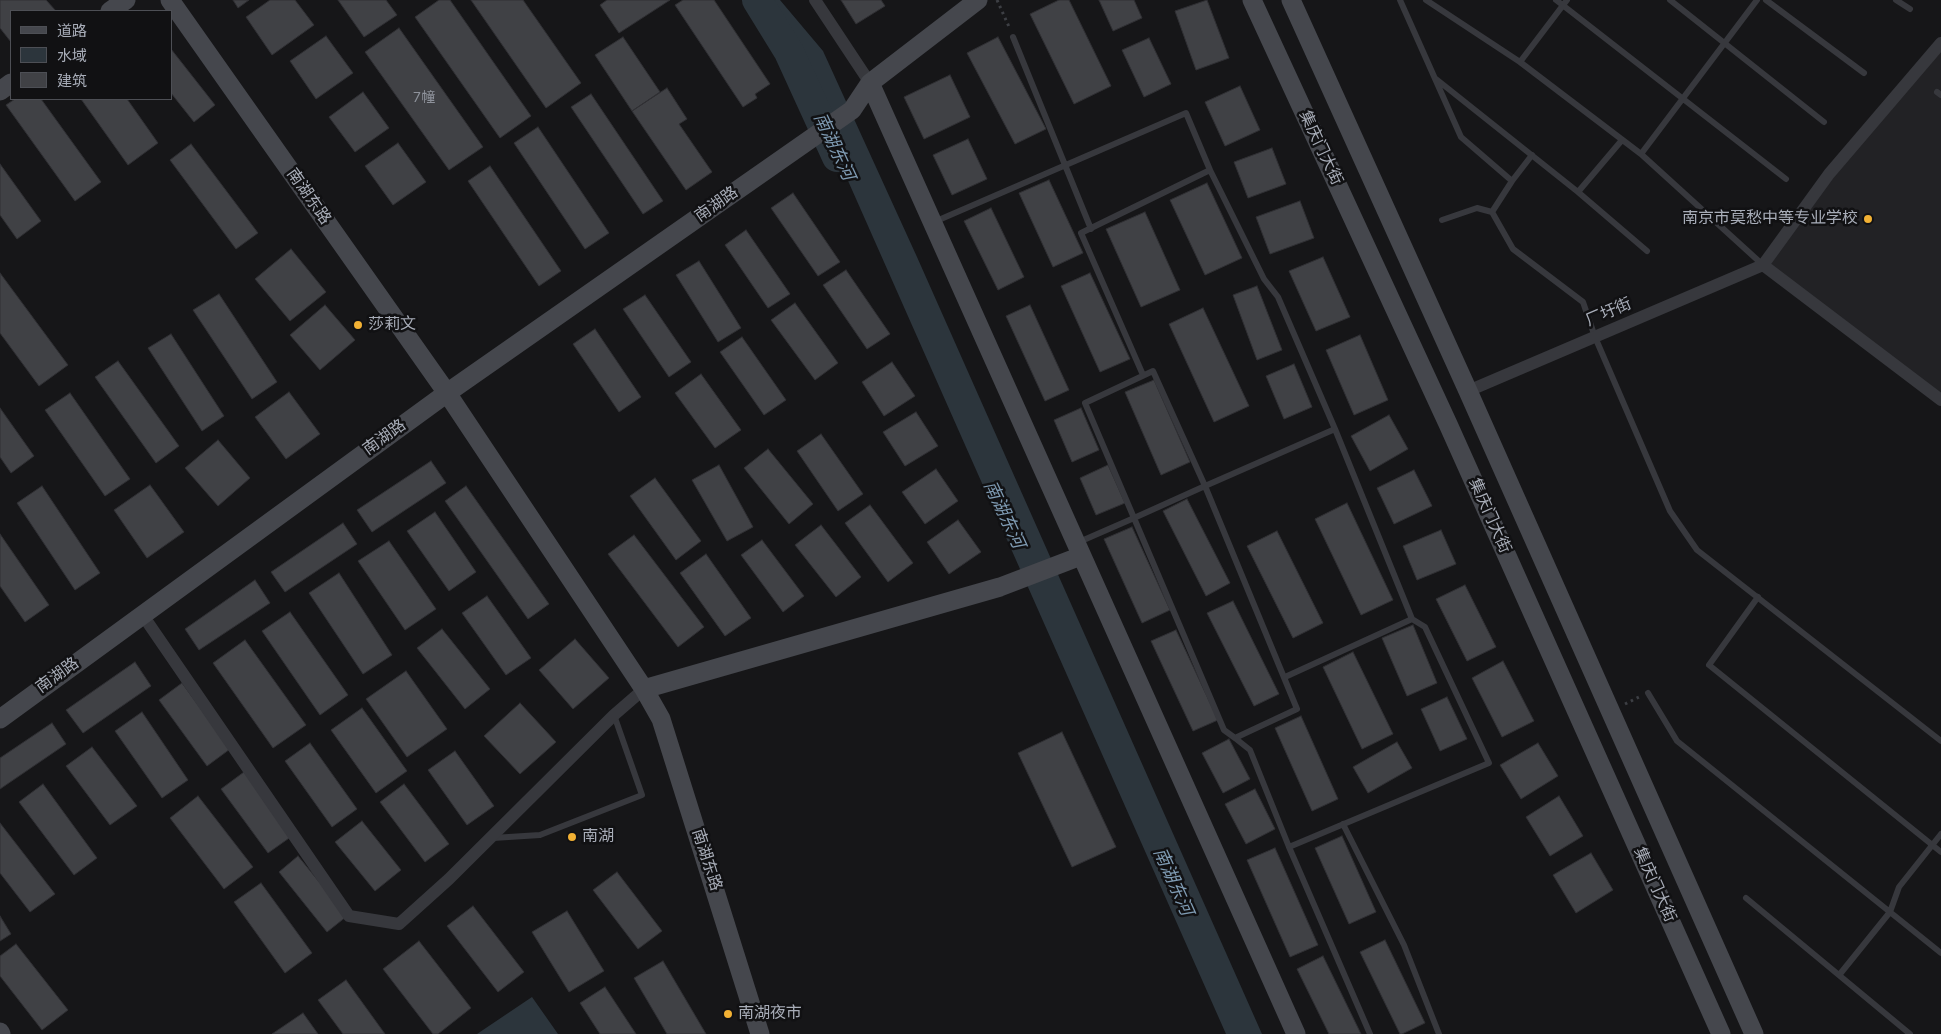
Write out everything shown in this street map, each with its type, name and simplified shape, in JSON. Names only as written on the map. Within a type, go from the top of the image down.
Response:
[{"type":"street","points":[[111,10],[126,0]]},
{"type":"street","name":"南湖东路","points":[[170,0],[447,394],[644,689],[661,719],[760,1034]]},
{"type":"street","points":[[815,0],[870,83],[931,223],[1296,1034]]},
{"type":"street","points":[[870,83],[978,0]]},
{"type":"street","name":"集庆门大街","points":[[1252,0],[1448,424],[1721,1034]]},
{"type":"street","name":"集庆门大街","points":[[1291,0],[1468,391],[1754,1034]]},
{"type":"street","points":[[1941,43],[1829,174],[1763,265],[1941,400]]},
{"type":"street","name":"南湖路","points":[[0,719],[447,394],[852,110],[870,83]]},
{"type":"street","name":"厂圩街","points":[[1468,391],[1763,265]]},
{"type":"street","points":[[142,614],[349,916],[399,924],[449,879],[614,715],[644,689],[1000,587],[1045,568],[1078,549]]},
{"type":"lane","points":[[1400,0],[1461,137],[1512,180]]},
{"type":"lane","points":[[1426,0],[1520,62],[1641,154],[1763,265]]},
{"type":"lane","points":[[1556,0],[1565,3],[1786,180]]},
{"type":"lane","points":[[1670,0],[1824,122]]},
{"type":"lane","points":[[1641,154],[1757,0]]},
{"type":"lane","points":[[1766,0],[1864,73]]},
{"type":"lane","points":[[1896,0],[1910,8]]},
{"type":"lane","points":[[1520,62],[1565,3]]},
{"type":"lane","points":[[1013,36],[1090,229]]},
{"type":"lane","points":[[1435,79],[1578,192],[1646,251]]},
{"type":"lane","points":[[931,223],[1186,113],[1210,170],[1264,279],[1278,297],[1335,429],[1412,619],[1425,627],[1489,763],[1289,847]]},
{"type":"lane","points":[[1578,192],[1622,140]]},
{"type":"lane","points":[[1492,212],[1512,180],[1532,156]]},
{"type":"lane","points":[[1143,376],[1081,233],[1210,170]]},
{"type":"lane","points":[[1442,220],[1477,208],[1492,212],[1514,249],[1583,302],[1595,336],[1670,511],[1697,550],[1941,741]]},
{"type":"lane","points":[[1235,738],[1297,709],[1205,486],[1153,371],[1085,402],[1224,730],[1250,750],[1289,847],[1370,1034]]},
{"type":"lane","points":[[1078,549],[1134,518],[1335,429]]},
{"type":"lane","points":[[1758,597],[1709,665],[1941,852]]},
{"type":"lane","points":[[1285,677],[1412,619]]},
{"type":"lane","points":[[1648,693],[1677,741],[1941,953]]},
{"type":"lane","points":[[489,838],[540,835],[642,795],[614,715]]},
{"type":"lane","points":[[1343,824],[1404,945],[1439,1034]]},
{"type":"lane","points":[[1840,974],[1890,912],[1899,887],[1941,834]]},
{"type":"lane","points":[[1746,898],[1840,974],[1910,1034]]},
{"type":"path","points":[[996,0],[1013,36]]},
{"type":"path","points":[[1610,711],[1648,693]]},
{"type":"shaded area","name":"南京市莫愁中等专业学校","points":[[1941,43],[1941,400],[1763,265]]},
{"type":"water","points":[[762,0],[780,0],[823,51],[917,257],[1262,1034],[1226,1034],[779,25]]},
{"type":"water","points":[[532,997],[558,1034],[477,1034]]},
{"type":"building","points":[[0,0],[46,0],[55,10],[10,10],[10,41],[0,28]]},
{"type":"building","points":[[233,0],[249,0],[238,8]]},
{"type":"building","points":[[270,0],[295,0],[314,25],[272,55],[246,17]]},
{"type":"building","points":[[338,0],[386,0],[397,15],[364,37]]},
{"type":"building","points":[[439,0],[450,0],[531,116],[500,138],[415,17]]},
{"type":"building","points":[[471,0],[523,0],[581,83],[546,108]]},
{"type":"building","points":[[607,0],[670,0],[619,33],[600,5]]},
{"type":"building","points":[[683,0],[714,0],[770,84],[755,94],[757,98],[743,107],[675,5]]},
{"type":"building","points":[[841,0],[881,0],[885,6],[856,24]]},
{"type":"building","points":[[1059,0],[1069,0],[1111,86],[1074,104],[1030,14]]},
{"type":"building","points":[[1099,0],[1134,0],[1142,18],[1113,31]]},
{"type":"building","points":[[1207,0],[1229,58],[1196,70],[1175,11]]},
{"type":"building","points":[[399,28],[483,147],[449,170],[365,52]]},
{"type":"building","points":[[326,36],[353,73],[316,99],[290,61]]},
{"type":"building","points":[[623,37],[660,92],[632,111],[595,55]]},
{"type":"building","points":[[998,37],[1046,129],[1015,144],[967,53]]},
{"type":"building","points":[[1149,38],[1171,84],[1144,97],[1122,50]]},
{"type":"building","points":[[172,50],[215,105],[194,122],[172,94]]},
{"type":"building","points":[[950,75],[970,117],[924,139],[904,97]]},
{"type":"building","points":[[1240,86],[1260,130],[1225,146],[1205,102]]},
{"type":"building","points":[[667,88],[687,119],[679,124],[712,172],[686,190],[632,111]]},
{"type":"building","points":[[363,92],[389,128],[355,152],[329,117]]},
{"type":"building","points":[[591,94],[663,201],[643,214],[571,107]]},
{"type":"building","points":[[14,100],[42,100],[101,182],[75,201],[6,105]]},
{"type":"building","points":[[82,100],[128,100],[158,143],[128,165]]},
{"type":"building","points":[[538,127],[609,233],[585,249],[514,143]]},
{"type":"building","points":[[968,139],[987,179],[952,195],[933,155]]},
{"type":"building","points":[[398,143],[426,182],[393,205],[365,166]]},
{"type":"building","points":[[191,144],[258,233],[236,249],[170,160]]},
{"type":"building","points":[[1272,148],[1286,184],[1248,198],[1234,162]]},
{"type":"building","points":[[0,164],[41,221],[17,239],[0,215]]},
{"type":"building","points":[[490,166],[561,271],[539,286],[468,181]]},
{"type":"building","points":[[1049,180],[1083,253],[1053,267],[1019,193]]},
{"type":"building","points":[[1207,183],[1242,258],[1205,275],[1170,200]]},
{"type":"building","points":[[793,193],[840,262],[818,276],[771,208]]},
{"type":"building","points":[[1300,201],[1314,238],[1270,254],[1256,217]]},
{"type":"building","points":[[991,208],[1024,277],[998,290],[964,221]]},
{"type":"building","points":[[1145,212],[1180,290],[1141,307],[1106,229]]},
{"type":"building","points":[[746,230],[790,294],[768,308],[725,245]]},
{"type":"building","points":[[291,249],[326,292],[290,321],[255,279]]},
{"type":"building","points":[[1323,257],[1350,317],[1316,331],[1289,271]]},
{"type":"building","points":[[699,261],[741,328],[718,342],[676,275]]},
{"type":"building","points":[[846,270],[890,334],[867,349],[823,285]]},
{"type":"building","points":[[0,273],[68,365],[39,386],[0,333]]},
{"type":"building","points":[[1090,273],[1130,359],[1100,372],[1061,286]]},
{"type":"building","points":[[1257,286],[1282,350],[1257,360],[1233,295]]},
{"type":"building","points":[[219,294],[277,382],[252,399],[193,310]]},
{"type":"building","points":[[645,295],[691,362],[669,377],[623,309]]},
{"type":"building","points":[[795,303],[838,363],[815,380],[771,320]]},
{"type":"building","points":[[325,305],[355,340],[320,370],[290,335]]},
{"type":"building","points":[[1030,305],[1069,390],[1045,401],[1006,316]]},
{"type":"building","points":[[1203,308],[1249,406],[1214,422],[1169,324]]},
{"type":"building","points":[[595,329],[641,397],[619,412],[573,344]]},
{"type":"building","points":[[171,334],[224,416],[202,431],[148,348]]},
{"type":"building","points":[[1360,335],[1388,400],[1354,415],[1326,350]]},
{"type":"building","points":[[742,337],[786,400],[764,415],[720,352]]},
{"type":"building","points":[[118,361],[179,446],[156,463],[95,377]]},
{"type":"building","points":[[892,362],[915,396],[884,416],[862,382]]},
{"type":"building","points":[[1294,364],[1312,407],[1284,419],[1266,376]]},
{"type":"building","points":[[701,374],[741,430],[715,448],[675,393]]},
{"type":"building","points":[[1154,380],[1190,462],[1161,475],[1125,392]]},
{"type":"building","points":[[289,392],[320,434],[286,459],[255,417]]},
{"type":"building","points":[[70,393],[130,479],[105,496],[45,410]]},
{"type":"building","points":[[0,408],[34,456],[11,473],[0,457]]},
{"type":"building","points":[[1081,408],[1099,450],[1072,462],[1054,420]]},
{"type":"building","points":[[916,412],[938,446],[905,466],[883,432]]},
{"type":"building","points":[[1389,415],[1408,449],[1370,471],[1351,436]]},
{"type":"building","points":[[821,434],[863,494],[838,511],[797,451]]},
{"type":"building","points":[[218,440],[250,478],[218,506],[185,468]]},
{"type":"building","points":[[768,449],[813,504],[789,524],[744,468]]},
{"type":"building","points":[[431,461],[446,483],[372,532],[357,510]]},
{"type":"building","points":[[719,465],[753,527],[727,541],[692,480]]},
{"type":"building","points":[[1108,465],[1125,503],[1096,515],[1080,478]]},
{"type":"building","points":[[936,469],[958,501],[925,524],[902,492]]},
{"type":"building","points":[[1414,470],[1432,506],[1394,524],[1377,488]]},
{"type":"building","points":[[655,478],[701,541],[676,560],[630,496]]},
{"type":"building","points":[[150,485],[184,532],[147,558],[114,510]]},
{"type":"building","points":[[42,486],[100,573],[75,590],[17,503]]},
{"type":"building","points":[[466,486],[549,604],[528,619],[445,501]]},
{"type":"building","points":[[1187,499],[1230,583],[1206,596],[1163,511]]},
{"type":"building","points":[[1347,503],[1393,600],[1361,615],[1315,519]]},
{"type":"building","points":[[870,505],[913,563],[888,582],[845,523]]},
{"type":"building","points":[[435,512],[476,572],[449,591],[407,531]]},
{"type":"building","points":[[958,520],[981,552],[949,574],[927,542]]},
{"type":"building","points":[[343,523],[357,544],[285,592],[271,572]]},
{"type":"building","points":[[821,525],[861,577],[836,597],[795,545]]},
{"type":"building","points":[[1132,527],[1170,610],[1142,623],[1104,539]]},
{"type":"building","points":[[1441,530],[1456,564],[1417,580],[1403,546]]},
{"type":"building","points":[[1277,531],[1323,623],[1293,638],[1247,546]]},
{"type":"building","points":[[0,534],[49,605],[25,622],[0,586]]},
{"type":"building","points":[[634,535],[704,627],[678,647],[608,554]]},
{"type":"building","points":[[762,540],[804,596],[783,612],[741,555]]},
{"type":"building","points":[[389,541],[436,609],[405,630],[358,561]]},
{"type":"building","points":[[706,554],[751,618],[725,636],[680,573]]},
{"type":"building","points":[[339,573],[392,655],[363,674],[309,593]]},
{"type":"building","points":[[255,580],[270,603],[199,650],[185,629]]},
{"type":"building","points":[[1465,585],[1496,647],[1467,661],[1436,599]]},
{"type":"building","points":[[487,596],[531,658],[506,675],[462,613]]},
{"type":"building","points":[[1233,601],[1279,694],[1254,706],[1207,613]]},
{"type":"building","points":[[290,612],[348,695],[320,715],[262,631]]},
{"type":"building","points":[[1413,625],[1437,683],[1407,696],[1382,638]]},
{"type":"building","points":[[442,629],[490,689],[465,709],[417,648]]},
{"type":"building","points":[[1176,630],[1218,720],[1193,731],[1151,641]]},
{"type":"building","points":[[575,639],[609,678],[573,709],[539,670]]},
{"type":"building","points":[[245,640],[306,725],[273,748],[213,663]]},
{"type":"building","points":[[1353,652],[1393,734],[1362,749],[1323,667]]},
{"type":"building","points":[[1503,661],[1534,721],[1502,737],[1472,678]]},
{"type":"building","points":[[135,662],[151,686],[83,733],[66,710]]},
{"type":"building","points":[[406,671],[447,729],[407,757],[366,699]]},
{"type":"building","points":[[182,683],[230,749],[207,766],[159,700]]},
{"type":"building","points":[[1447,697],[1467,739],[1440,751],[1421,709]]},
{"type":"building","points":[[520,703],[556,742],[520,774],[484,736]]},
{"type":"building","points":[[362,708],[407,771],[376,793],[331,730]]},
{"type":"building","points":[[142,712],[188,780],[162,798],[115,731]]},
{"type":"building","points":[[1301,716],[1338,799],[1312,811],[1275,728]]},
{"type":"building","points":[[52,723],[66,744],[0,789],[0,758]]},
{"type":"building","points":[[1062,732],[1116,847],[1072,867],[1018,753]]},
{"type":"building","points":[[1229,739],[1250,779],[1223,793],[1202,753]]},
{"type":"building","points":[[1397,742],[1412,768],[1368,793],[1353,767]]},
{"type":"building","points":[[310,743],[357,809],[332,827],[285,761]]},
{"type":"building","points":[[1538,743],[1558,776],[1521,799],[1500,765]]},
{"type":"building","points":[[92,747],[137,806],[110,825],[66,766]]},
{"type":"building","points":[[455,751],[494,806],[467,825],[428,770]]},
{"type":"building","points":[[244,772],[292,836],[268,853],[221,789]]},
{"type":"building","points":[[43,784],[97,858],[74,875],[19,802]]},
{"type":"building","points":[[404,784],[449,844],[425,862],[380,802]]},
{"type":"building","points":[[1255,789],[1275,829],[1246,844],[1225,804]]},
{"type":"building","points":[[198,796],[253,867],[224,889],[170,818]]},
{"type":"building","points":[[1559,796],[1583,836],[1550,856],[1526,817]]},
{"type":"building","points":[[362,821],[401,870],[375,891],[335,842]]},
{"type":"building","points":[[0,823],[55,894],[30,912],[0,873]]},
{"type":"building","points":[[1342,836],[1376,912],[1349,924],[1315,848]]},
{"type":"building","points":[[1275,848],[1318,945],[1290,957],[1247,860]]},
{"type":"building","points":[[1591,853],[1613,890],[1576,913],[1553,875]]},
{"type":"building","points":[[298,856],[347,916],[327,932],[279,872]]},
{"type":"building","points":[[617,872],[662,931],[638,949],[593,890]]},
{"type":"building","points":[[261,883],[312,953],[285,973],[234,902]]},
{"type":"building","points":[[473,906],[524,972],[498,992],[447,926]]},
{"type":"building","points":[[567,911],[604,971],[569,992],[532,932]]},
{"type":"building","points":[[0,916],[11,934],[0,941]]},
{"type":"building","points":[[1385,940],[1425,1023],[1402,1034],[1400,1034],[1360,952]]},
{"type":"building","points":[[419,941],[471,1008],[438,1034],[433,1034],[383,969]]},
{"type":"building","points":[[16,944],[68,1010],[42,1030],[0,976],[0,956]]},
{"type":"building","points":[[1323,956],[1361,1034],[1329,1034],[1297,969]]},
{"type":"building","points":[[663,961],[706,1034],[667,1034],[634,978]]},
{"type":"building","points":[[346,980],[385,1034],[343,1034],[318,1000]]},
{"type":"building","points":[[605,987],[636,1034],[600,1034],[580,1003]]},
{"type":"building","points":[[303,1013],[318,1034],[272,1034]]},
{"type":"waterway","name":"南湖东河","points":[[757,0],[789,52],[837,157]]},
{"type":"place","name":"南京市莫愁中等专业学校","points":[[1868,219]]},
{"type":"place","name":"莎莉文","points":[[358,325]]},
{"type":"place","name":"南湖","points":[[572,837]]},
{"type":"place","name":"南湖夜市","points":[[728,1014]]}]
